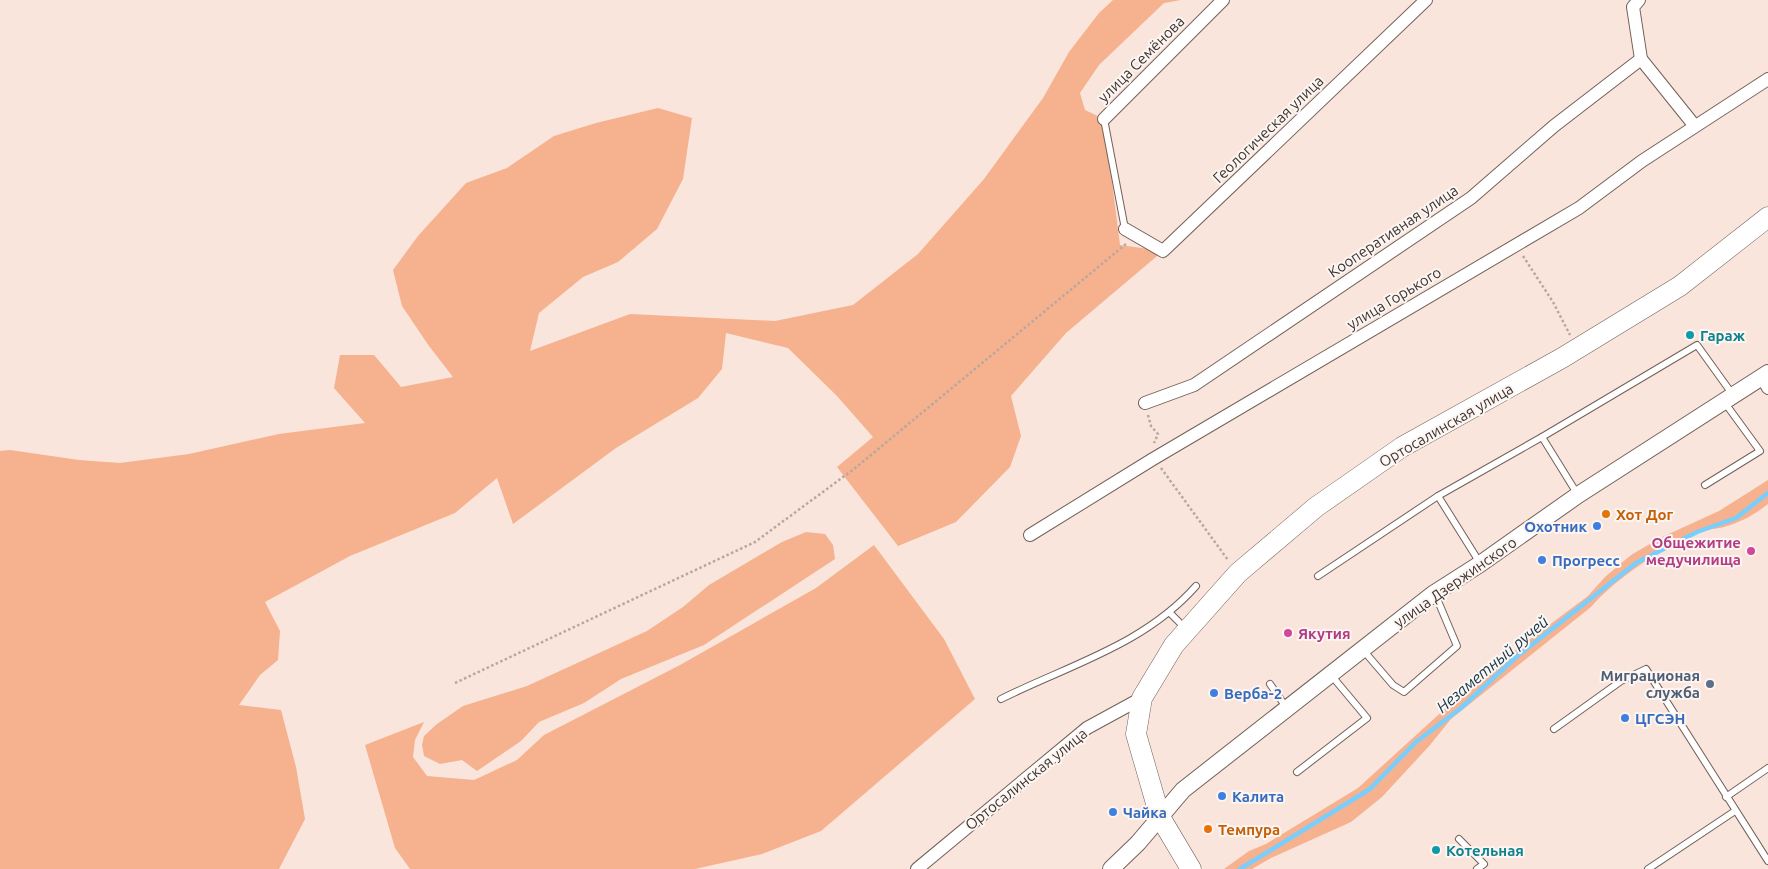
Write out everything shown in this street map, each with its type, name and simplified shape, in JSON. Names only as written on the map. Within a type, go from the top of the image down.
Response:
[{"type":"main road","name":"Ортосалинская улица","points":[[1191,869],[1160,817],[1136,734],[1142,698],[1174,645],[1188,632],[1238,573],[1316,507],[1402,447],[1577,349],[1680,286],[1768,217]]},
{"type":"street","name":"улица Семёнова","points":[[1104,119],[1223,0]]},
{"type":"street","name":"Геологическая улица","points":[[1131,232],[1163,250],[1426,0]]},
{"type":"street","points":[[1639,0],[1633,7],[1641,59],[1694,126]]},
{"type":"street","name":"Кооперативная улица","points":[[1145,403],[1194,385],[1470,198],[1554,126],[1641,59]]},
{"type":"street","name":"улица Горького","points":[[1030,535],[1579,208],[1694,126],[1768,79]]},
{"type":"street","name":"улица Дзержинского","points":[[1114,868],[1183,790],[1435,593],[1578,496],[1729,399],[1766,379]]},
{"type":"street","name":"Ортосалинская улица","points":[[917,869],[1087,728],[1142,698]]},
{"type":"lane","points":[[1104,119],[1131,232]]},
{"type":"lane","points":[[1318,576],[1438,496],[1697,345],[1760,451],[1705,484]]},
{"type":"lane","points":[[1542,437],[1578,496]]},
{"type":"lane","points":[[1438,496],[1480,564]]},
{"type":"lane","points":[[1001,699],[1114,647],[1170,613],[1196,586]]},
{"type":"lane","points":[[1362,649],[1393,685],[1404,692],[1457,646],[1435,593]]},
{"type":"lane","points":[[1170,613],[1188,632]]},
{"type":"lane","points":[[1554,730],[1621,681],[1646,669],[1685,727],[1726,797],[1768,861]]},
{"type":"lane","points":[[1297,772],[1368,718],[1331,674]]},
{"type":"lane","points":[[1270,684],[1287,708]]},
{"type":"lane","points":[[1726,797],[1768,768]]},
{"type":"lane","points":[[1648,869],[1735,811]]},
{"type":"lane","points":[[1459,839],[1484,864],[1477,869]]},
{"type":"path","points":[[455,683],[755,542],[854,469],[1131,232]]},
{"type":"path","points":[[1515,245],[1553,302],[1577,349]]},
{"type":"path","points":[[1145,403],[1151,426],[1158,434],[1154,443],[1153,460],[1166,473],[1183,500],[1238,573]]},
{"type":"shaded area","points":[[1113,0],[1181,0],[1164,3],[1099,65],[1080,93],[1085,110],[1104,119],[1120,245],[1163,251],[1066,333],[1011,396],[1021,436],[1010,467],[956,522],[898,546],[837,467],[873,437],[837,396],[788,348],[726,333],[722,369],[698,398],[616,448],[513,524],[497,478],[455,513],[350,556],[265,602],[280,631],[278,660],[260,675],[239,705],[281,710],[296,767],[305,819],[279,869],[0,869],[0,451],[10,450],[79,460],[120,463],[189,454],[279,434],[365,423],[334,388],[340,355],[374,355],[401,387],[453,377],[402,306],[393,270],[418,236],[466,183],[507,168],[554,136],[596,123],[658,108],[692,118],[683,179],[657,229],[618,262],[583,277],[539,313],[530,351],[630,314],[775,321],[853,305],[918,254],[984,179],[1043,98],[1069,52],[1099,13]]},
{"type":"shaded area","points":[[1768,480],[1768,504],[1736,523],[1704,531],[1684,539],[1655,555],[1626,575],[1591,607],[1451,719],[1382,797],[1351,822],[1271,858],[1252,869],[1224,869],[1249,851],[1266,844],[1358,788],[1481,676],[1588,596],[1605,577],[1631,555],[1660,538],[1719,511]]},
{"type":"shaded area","points":[[806,532],[825,534],[833,545],[835,559],[704,645],[621,679],[584,703],[539,722],[521,741],[477,771],[462,760],[440,764],[424,756],[422,745],[424,736],[437,724],[463,706],[527,686],[647,631],[683,607],[709,585],[782,542]]},
{"type":"shaded area","points":[[874,545],[944,639],[975,699],[821,831],[762,854],[695,869],[410,869],[395,848],[365,745],[424,722],[415,740],[413,757],[427,776],[474,780],[517,760],[544,735],[680,665],[816,588]]},
{"type":"waterway","name":"Незаметный ручей","points":[[1240,869],[1370,789],[1416,742],[1461,708],[1515,658],[1636,563],[1697,532],[1736,518],[1768,493]]},
{"type":"place","name":"Гараж","points":[[1690,335]]},
{"type":"place","name":"Хот Дог","points":[[1606,514]]},
{"type":"place","name":"Охотник","points":[[1597,526]]},
{"type":"place","name":"Общежитие медучилища","points":[[1751,551]]},
{"type":"place","name":"Прогресс","points":[[1542,560]]},
{"type":"place","name":"Якутия","points":[[1288,633]]},
{"type":"place","name":"Миграционая служба","points":[[1710,684]]},
{"type":"place","name":"Верба-2","points":[[1214,693]]},
{"type":"place","name":"ЦГСЭН","points":[[1625,718]]},
{"type":"place","name":"Калита","points":[[1222,796]]},
{"type":"place","name":"Чайка","points":[[1113,812]]},
{"type":"place","name":"Темпура","points":[[1208,829]]},
{"type":"place","name":"Котельная","points":[[1436,850]]}]
